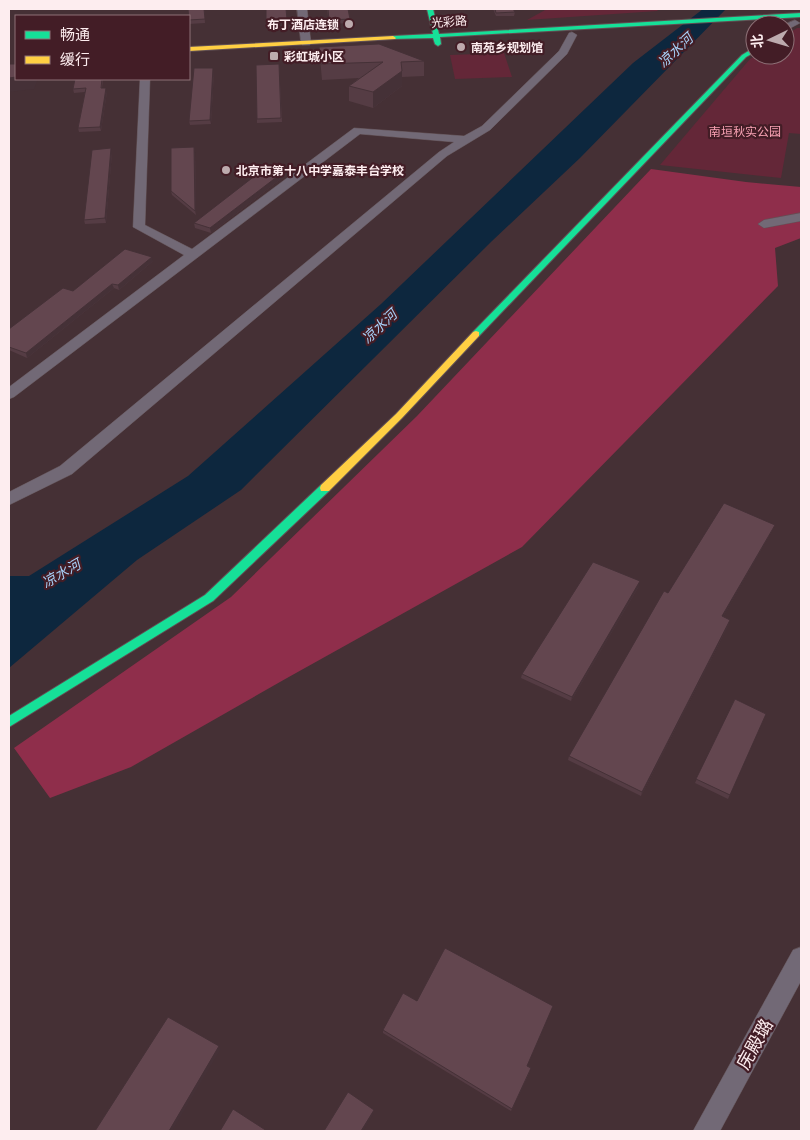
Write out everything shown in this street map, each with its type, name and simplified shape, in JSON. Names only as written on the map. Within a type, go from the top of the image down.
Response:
[{"type":"main road","points":[[430,9],[437,40]]},
{"type":"main road","name":"光彩路","points":[[190,58],[437,40],[745,23]]},
{"type":"main road","name":"光彩路","points":[[190,49],[306,43],[572,36],[596,30],[745,25]]},
{"type":"main road","points":[[9,722],[209,598],[282,531],[399,416],[584,220],[745,55]]},
{"type":"street","points":[[302,9],[306,43]]},
{"type":"street","points":[[9,499],[66,470],[444,154],[486,128],[563,52],[572,36]]},
{"type":"street","points":[[144,80],[138,227],[194,255]]},
{"type":"street","points":[[9,394],[358,130],[467,140]]},
{"type":"street","points":[[764,224],[801,217]]},
{"type":"street","name":"庑殿璐","points":[[706,1131],[801,958]]},
{"type":"green space","points":[[547,9],[659,9],[657,11],[527,20]]},
{"type":"green space","name":"南垣秋实公园","points":[[801,28],[801,134],[789,133],[781,178],[660,165],[745,65],[795,65],[795,29]]},
{"type":"green space","points":[[504,53],[512,77],[455,79],[450,55]]},
{"type":"shaded area","points":[[651,169],[746,182],[801,187],[801,238],[775,248],[778,286],[522,547],[131,767],[50,798],[14,748],[231,597],[417,416]]},
{"type":"water","name":"凉水河","points":[[703,9],[726,9],[580,158],[492,241],[241,490],[137,560],[9,668],[9,576],[29,576],[188,476],[381,304],[633,63]]},
{"type":"building","points":[[188,9],[204,9],[205,19],[190,20]]},
{"type":"building","points":[[266,9],[286,9],[287,19],[266,20]]},
{"type":"building","points":[[328,9],[348,9],[350,19],[329,20]]},
{"type":"building","points":[[495,9],[513,9],[515,12],[496,13]]},
{"type":"building","points":[[379,44],[424,61],[401,62],[402,71],[373,92],[349,86],[383,62],[321,64],[319,47]]},
{"type":"building","points":[[9,64],[15,64],[15,77],[9,78]]},
{"type":"building","points":[[279,64],[281,118],[257,119],[256,65]]},
{"type":"building","points":[[194,68],[213,68],[210,120],[189,121]]},
{"type":"building","points":[[75,80],[102,80],[101,88],[106,88],[100,127],[78,128],[86,88],[73,89]]},
{"type":"building","points":[[194,147],[195,211],[171,191],[171,148]]},
{"type":"building","points":[[111,148],[105,218],[84,220],[92,150]]},
{"type":"building","points":[[265,168],[282,173],[210,228],[194,223]]},
{"type":"building","points":[[125,249],[152,257],[118,285],[112,284],[26,353],[9,347],[9,329],[63,288],[73,291]]},
{"type":"building","points":[[724,503],[775,525],[722,616],[730,620],[642,792],[569,756],[664,591],[668,593]]},
{"type":"building","points":[[593,562],[640,581],[572,697],[522,674]]},
{"type":"building","points":[[735,699],[766,714],[730,795],[696,779]]},
{"type":"building","points":[[445,948],[553,1006],[527,1066],[531,1068],[512,1109],[383,1030],[403,993],[417,1001]]},
{"type":"building","points":[[168,1017],[219,1046],[169,1131],[95,1131]]},
{"type":"building","points":[[348,1092],[374,1110],[361,1131],[324,1131]]},
{"type":"building","points":[[233,1109],[267,1131],[220,1131]]},
{"type":"traffic: fast","points":[[430,9],[438,44]]},
{"type":"traffic: fast","points":[[393,38],[801,15]]},
{"type":"traffic: fast","points":[[476,334],[745,55]]},
{"type":"traffic: fast","points":[[9,58],[15,57]]},
{"type":"traffic: fast","points":[[9,722],[209,598],[325,488]]},
{"type":"traffic: slow","points":[[190,49],[393,38]]},
{"type":"traffic: slow","points":[[325,488],[399,416],[476,334]]},
{"type":"place","name":"布丁酒店连锁","points":[[349,24]]},
{"type":"place","name":"南苑乡规划馆","points":[[461,47]]},
{"type":"place","name":"彩虹城小区","points":[[274,56]]},
{"type":"place","name":"北京市第十八中学嘉泰丰台学校","points":[[226,170]]}]
